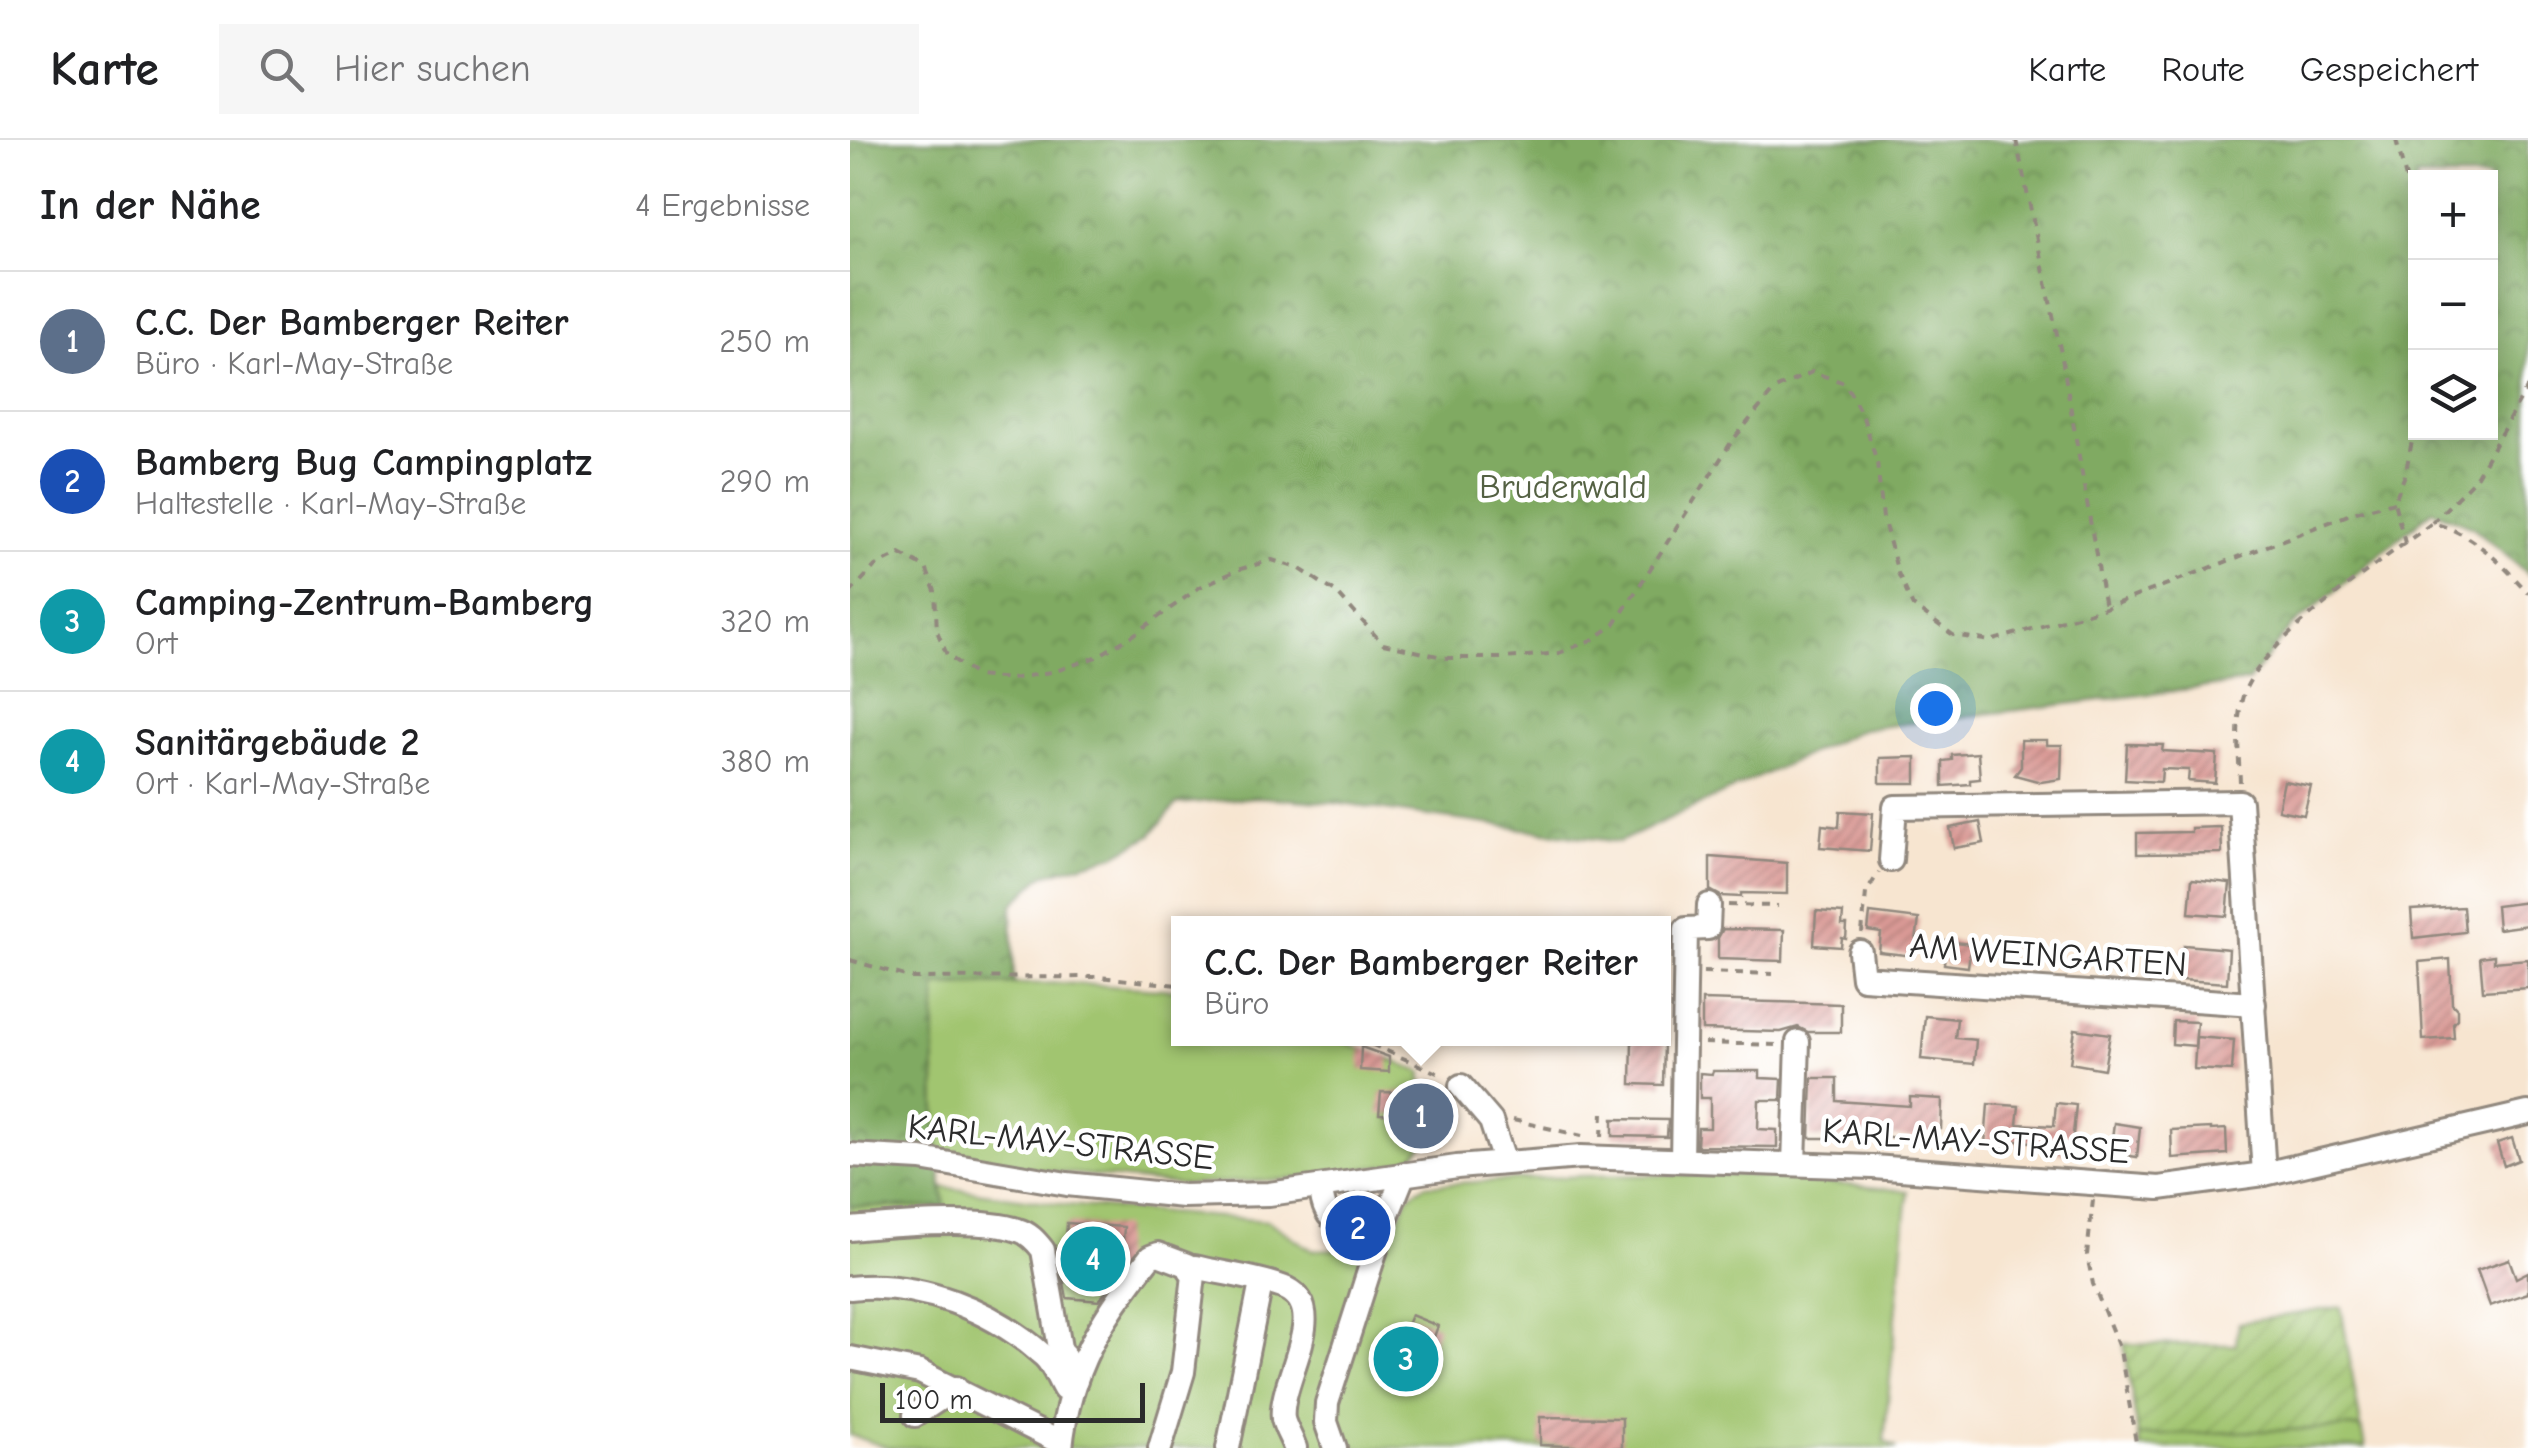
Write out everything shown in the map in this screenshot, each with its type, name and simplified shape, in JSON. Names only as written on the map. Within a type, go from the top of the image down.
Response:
[{"type":"street","points":[[1891,860],[1895,808],[2240,802],[2264,1174]]},
{"type":"street","points":[[1682,1160],[1686,928],[1708,928],[1709,904]]},
{"type":"street","name":"AM WEINGARTEN","points":[[1860,952],[1863,978],[2254,1004]]},
{"type":"street","points":[[1787,1043],[1794,1164]]},
{"type":"street","points":[[1461,1086],[1491,1121],[1504,1161]]},
{"type":"street","name":"KARL-MAY-STRASSE","points":[[850,1155],[921,1159],[1066,1184],[1183,1196],[1269,1194],[1504,1161],[1581,1157],[1948,1172],[2159,1188],[2264,1174],[2528,1113]]},
{"type":"street","points":[[1334,1448],[1326,1422],[1326,1404],[1404,1174]]},
{"type":"street","points":[[1321,1186],[1324,1207],[1332,1220],[1345,1224],[1385,1222]]},
{"type":"street","points":[[850,1229],[950,1224],[1017,1229],[1034,1238],[1042,1250],[1060,1348],[1074,1391]]},
{"type":"street","points":[[850,1358],[920,1372],[1061,1446],[1090,1342],[1110,1307],[1150,1257],[1158,1254],[1175,1258],[1194,1275],[1183,1372],[1160,1448]]},
{"type":"street","points":[[1190,1270],[1195,1267],[1288,1289],[1303,1303],[1307,1324],[1286,1392],[1284,1420],[1296,1448]]},
{"type":"street","points":[[1228,1448],[1261,1283]]},
{"type":"street","points":[[850,1288],[900,1288],[954,1302],[998,1323],[1047,1358],[1074,1391]]},
{"type":"street","points":[[915,1415],[956,1388]]},
{"type":"path","points":[[2016,140],[2062,358],[2105,608]]},
{"type":"path","points":[[2396,140],[2408,186]]},
{"type":"path","points":[[850,593],[886,559],[900,554],[926,568],[936,591],[937,632],[947,655],[977,676],[1011,678],[1056,671],[1096,657],[1200,586],[1272,560],[1300,569],[1337,593],[1383,644],[1447,658],[1559,653],[1592,640],[1615,624],[1732,441],[1776,390],[1812,372],[1846,382],[1863,417],[1877,462],[1883,518],[1898,573],[1913,606],[1953,635],[1990,642],[2105,608],[2356,512],[2394,502]]},
{"type":"path","points":[[2240,802],[2243,694],[2264,662],[2292,630],[2432,523],[2475,479],[2528,386]]},
{"type":"path","points":[[2405,543],[2394,502],[2412,440]]},
{"type":"path","points":[[2432,523],[2450,526],[2460,533],[2528,593]]},
{"type":"path","points":[[1860,952],[1866,893],[1891,860]]},
{"type":"path","points":[[1709,904],[1778,906]]},
{"type":"path","points":[[850,960],[912,978],[1099,977],[1171,983]]},
{"type":"path","points":[[1686,972],[1774,974]]},
{"type":"path","points":[[1684,1043],[1787,1043]]},
{"type":"path","points":[[1376,1046],[1461,1086]]},
{"type":"path","points":[[1491,1121],[1504,1119],[1578,1136],[1602,1137],[1603,1112]]},
{"type":"path","points":[[2096,1186],[2087,1255],[2093,1284],[2120,1350],[2137,1448]]},
{"type":"green space","name":"Bruderwald","points":[[850,140],[2528,140],[2528,574],[2473,527],[2433,510],[2289,629],[2248,682],[1862,729],[1619,842],[1335,803],[1257,797],[1177,804],[1151,835],[1115,855],[1043,875],[1012,905],[1014,984],[936,986],[935,1098],[945,1208],[850,1206]]},
{"type":"green space","points":[[1060,983],[1171,990],[1171,1046],[1355,1046],[1422,1072],[1433,1127],[1420,1149],[1399,1163],[1308,1178],[1184,1185],[1037,1170],[937,1152],[936,986]]},
{"type":"green space","points":[[850,1174],[1068,1205],[1268,1221],[1312,1250],[1387,1247],[1408,1196],[1425,1185],[1581,1176],[1741,1174],[1908,1191],[1884,1441],[1897,1448],[889,1448],[850,1435]]},
{"type":"green space","points":[[2341,1307],[2361,1427],[2138,1436],[2124,1344],[2236,1345],[2238,1323]]},
{"type":"green space","points":[[2361,1427],[2365,1448],[2140,1448],[2138,1436]]},
{"type":"building","points":[[2021,740],[2047,740],[2047,745],[2062,745],[2061,779],[2041,782],[2015,775],[2021,767]]},
{"type":"building","points":[[2127,744],[2163,745],[2162,751],[2217,754],[2215,783],[2188,781],[2189,770],[2162,769],[2161,782],[2125,780]]},
{"type":"building","points":[[1978,753],[1980,779],[1970,780],[1970,784],[1943,786],[1943,761],[1952,760],[1952,755]]},
{"type":"building","points":[[1916,757],[1916,783],[1880,783],[1880,758]]},
{"type":"building","points":[[2284,781],[2311,786],[2304,815],[2278,810]]},
{"type":"building","points":[[1840,811],[1873,813],[1870,851],[1820,847],[1822,825],[1839,827]]},
{"type":"building","points":[[1980,822],[1984,843],[1954,848],[1950,828]]},
{"type":"building","points":[[2221,827],[2222,853],[2137,854],[2137,833]]},
{"type":"building","points":[[1710,857],[1787,863],[1787,894],[1721,896],[1710,890]]},
{"type":"building","points":[[2192,879],[2230,883],[2227,916],[2189,913]]},
{"type":"building","points":[[2528,902],[2528,925],[2498,929],[2496,906]]},
{"type":"building","points":[[2463,907],[2465,932],[2413,938],[2411,910]]},
{"type":"building","points":[[1816,911],[1843,913],[1842,925],[1847,925],[1841,947],[1814,945]]},
{"type":"building","points":[[1870,913],[1919,919],[1914,956],[1879,952],[1881,933],[1868,931]]},
{"type":"building","points":[[1723,929],[1784,930],[1783,961],[1718,959],[1718,938]]},
{"type":"building","points":[[1946,941],[1971,944],[1968,967],[1944,964]]},
{"type":"building","points":[[2184,945],[2229,949],[2227,983],[2182,980]]},
{"type":"building","points":[[2494,955],[2494,962],[2528,959],[2528,988],[2483,991],[2480,957]]},
{"type":"building","points":[[2450,959],[2452,1004],[2457,1009],[2454,1038],[2423,1040],[2419,962]]},
{"type":"building","points":[[1702,1000],[1841,1004],[1841,1032],[1808,1032],[1798,1027],[1781,1032],[1702,1030]]},
{"type":"building","points":[[1925,1016],[1957,1019],[1955,1038],[1976,1040],[1974,1064],[1921,1059]]},
{"type":"building","points":[[2173,1021],[2197,1022],[2195,1046],[2172,1044]]},
{"type":"building","points":[[2075,1029],[2110,1034],[2104,1069],[2070,1063]]},
{"type":"building","points":[[2196,1037],[2234,1040],[2232,1071],[2194,1069]]},
{"type":"building","points":[[1632,1046],[1664,1046],[1663,1085],[1631,1084]]},
{"type":"building","points":[[1361,1047],[1389,1057],[1389,1072],[1360,1070]]},
{"type":"building","points":[[1760,1071],[1760,1078],[1782,1079],[1781,1100],[1759,1100],[1758,1129],[1777,1130],[1777,1147],[1697,1146],[1698,1128],[1710,1128],[1710,1098],[1700,1098],[1700,1073]]},
{"type":"building","points":[[1812,1078],[1837,1078],[1837,1101],[1910,1106],[1910,1097],[1942,1099],[1941,1129],[1934,1129],[1934,1140],[1847,1134],[1847,1138],[1810,1138]]},
{"type":"building","points":[[1381,1092],[1423,1093],[1422,1109],[1432,1109],[1430,1128],[1397,1126],[1398,1115],[1379,1114]]},
{"type":"building","points":[[2056,1103],[2076,1105],[2071,1154],[2051,1151],[2052,1143],[2016,1141],[2015,1147],[1985,1144],[1988,1104],[2019,1106],[2017,1124],[2054,1126]]},
{"type":"building","points":[[1613,1119],[1668,1120],[1667,1137],[1613,1136]]},
{"type":"building","points":[[2114,1123],[2140,1127],[2137,1157],[2110,1153]]},
{"type":"building","points":[[2226,1129],[2227,1154],[2172,1158],[2171,1130]]},
{"type":"building","points":[[2512,1138],[2519,1160],[2504,1166],[2497,1143]]},
{"type":"building","points":[[1067,1223],[1124,1227],[1121,1269],[1116,1270],[1099,1301],[1067,1298],[1063,1278]]},
{"type":"building","points":[[2509,1259],[2516,1278],[2528,1272],[2528,1293],[2490,1306],[2477,1270]]},
{"type":"building","points":[[1411,1315],[1438,1326],[1430,1348],[1424,1345],[1410,1382],[1388,1373]]},
{"type":"building","points":[[1540,1417],[1622,1418],[1622,1448],[1540,1445]]},
{"type":"place","name":"C.C. Der Bamberger Reiter","points":[[1421,1116]]},
{"type":"place","name":"Bamberg Bug Campingplatz","points":[[1358,1228]]},
{"type":"place","name":"Sanitärgebäude 2","points":[[1093,1259]]},
{"type":"place","name":"Camping-Zentrum-Bamberg","points":[[1406,1359]]}]
